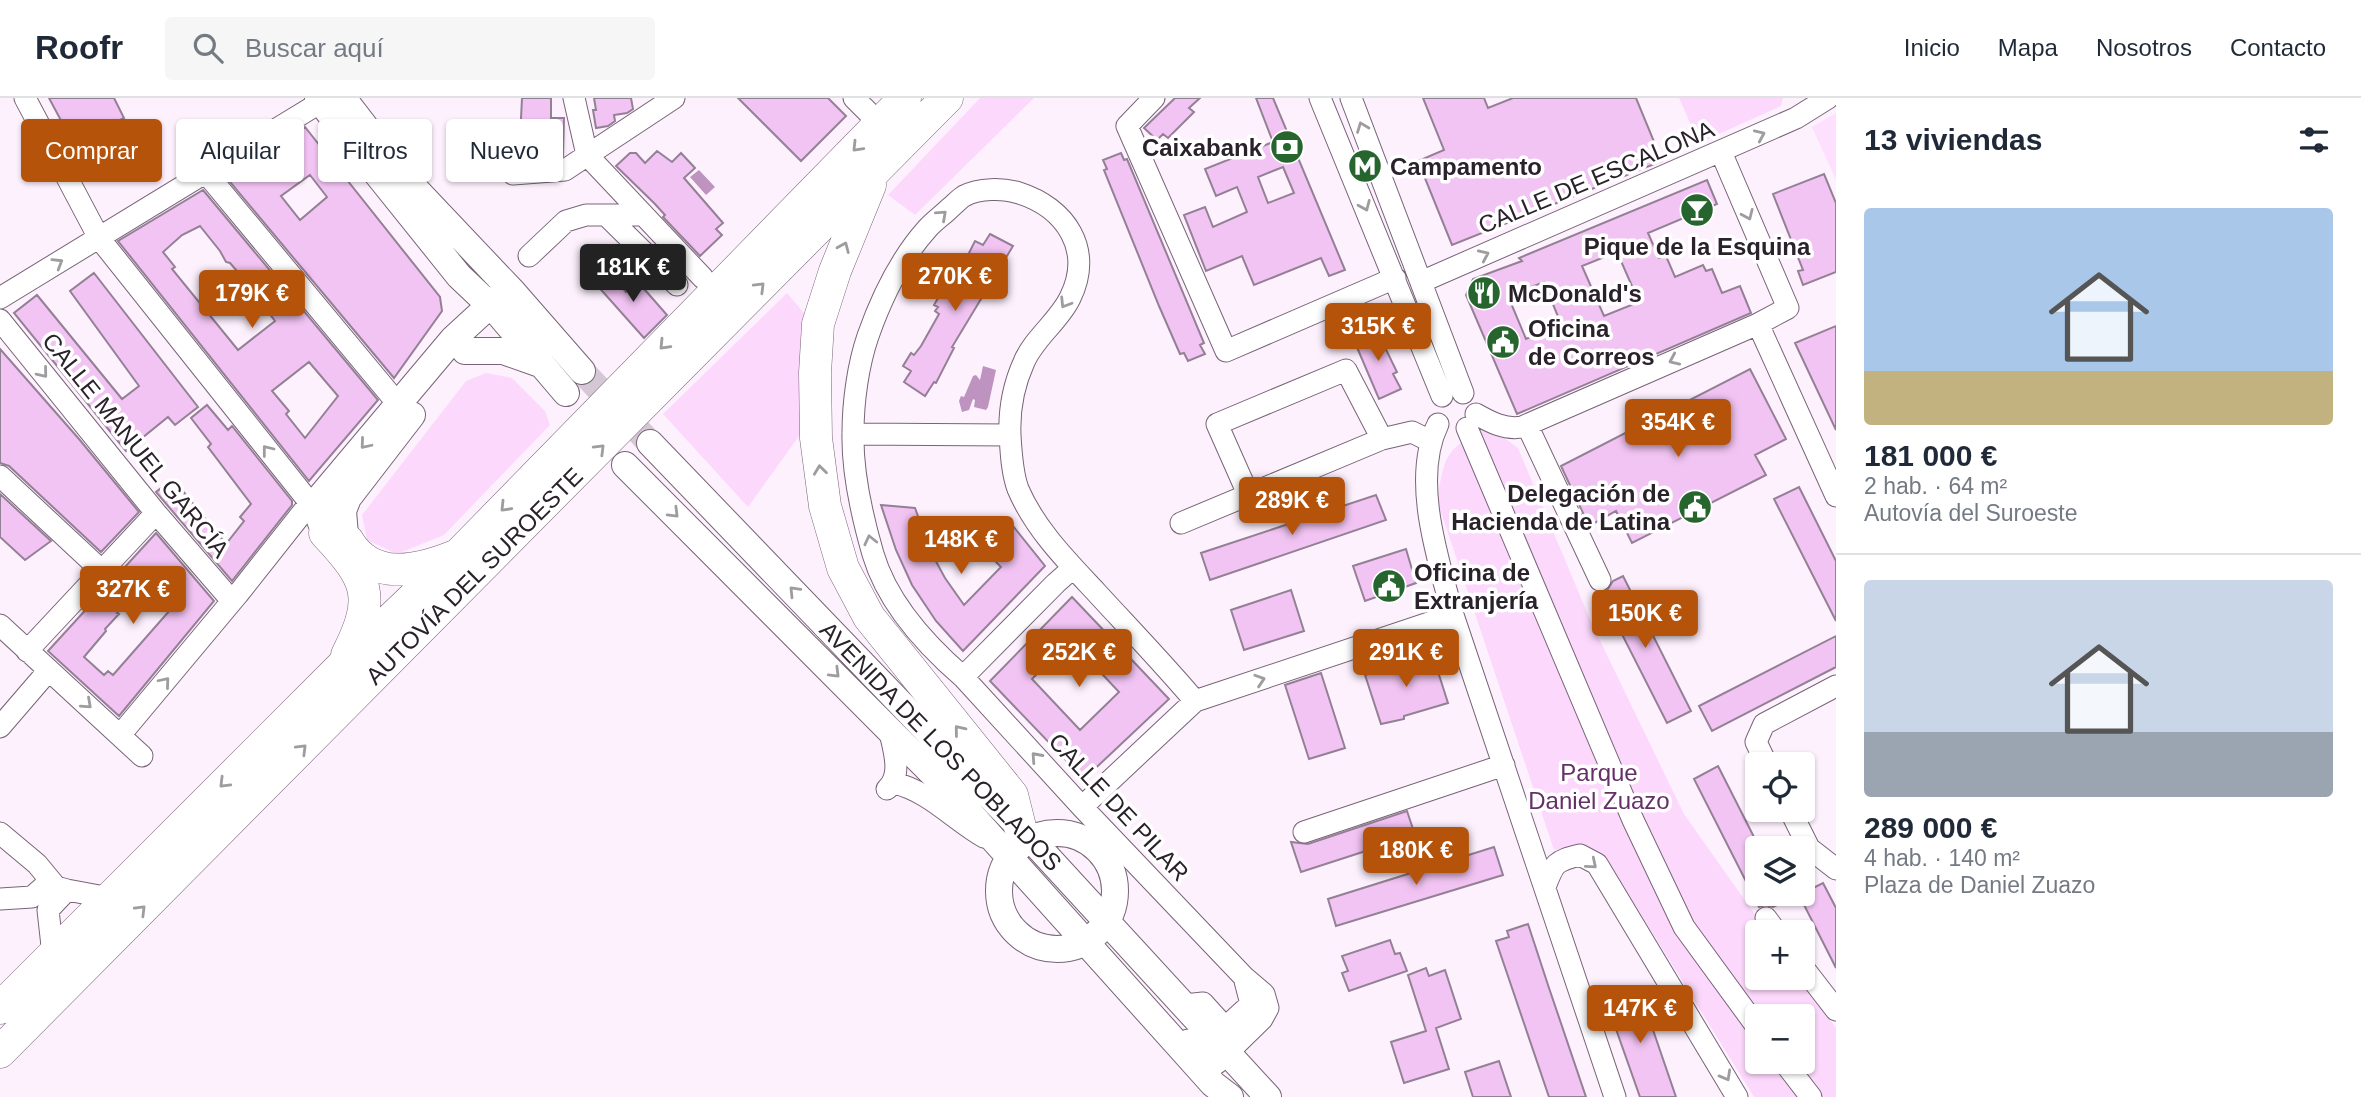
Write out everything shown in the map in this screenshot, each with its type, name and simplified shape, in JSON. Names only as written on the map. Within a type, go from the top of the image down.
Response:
[{"type":"highway","name":"AUTOVÍA DEL SUROESTE","points":[[0,1008],[342,666],[459,554],[905,98]]},
{"type":"highway","name":"AUTOVÍA DEL SUROESTE","points":[[0,1052],[455,597],[947,98]]},
{"type":"highway","points":[[878,168],[835,271],[818,324],[814,373],[816,438],[825,506],[843,568],[869,617],[1012,795],[1015,842]]},
{"type":"highway","points":[[326,522],[355,552],[377,568],[429,566],[459,554]]},
{"type":"highway","points":[[326,522],[360,575],[364,590],[359,631],[342,666]]},
{"type":"main road","points":[[328,99],[403,176],[502,299],[541,364],[566,393]]},
{"type":"main road","points":[[326,522],[348,498],[461,343],[468,300],[459,276],[345,134],[328,99]]},
{"type":"main road","points":[[459,276],[502,299],[582,372]]},
{"type":"main road","points":[[326,522],[321,496],[398,404],[502,299]]},
{"type":"main road","points":[[461,343],[503,351],[541,364]]},
{"type":"main road","name":"AVENIDA DE LOS POBLADOS","points":[[650,443],[1015,842],[1107,967],[1213,1084],[1230,1097]]},
{"type":"main road","name":"AVENIDA DE LOS POBLADOS","points":[[625,464],[888,727],[1107,922],[1268,1097]]},
{"type":"main road","points":[[1064,833],[1083,839],[1098,850],[1110,865],[1115,884],[1115,903],[1107,922],[1086,941],[1060,949],[1042,947],[1024,939],[1010,926],[1001,909],[999,890],[1002,871],[1015,842],[1045,834],[1064,833]]},
{"type":"street","points":[[25,98],[100,237],[326,522],[279,540],[121,734]]},
{"type":"street","points":[[574,98],[587,155],[703,278]]},
{"type":"street","points":[[563,170],[674,98]]},
{"type":"street","points":[[1154,98],[1127,126],[1226,351],[1395,278]]},
{"type":"street","points":[[1320,98],[1442,396]]},
{"type":"street","points":[[1351,98],[1463,393]]},
{"type":"street","name":"CALLE DE ESCALONA","points":[[1421,282],[1721,152],[1796,118],[1828,98]]},
{"type":"street","points":[[295,119],[328,99]]},
{"type":"street","points":[[1181,523],[1382,439],[1412,432],[1460,432],[1472,421],[1490,422],[1511,429],[1528,425],[1758,324],[1788,308],[1721,152]]},
{"type":"street","points":[[0,298],[191,182]]},
{"type":"street","points":[[213,182],[398,404]]},
{"type":"street","name":"CALLE DE PILAR","points":[[1195,701],[1073,568],[1041,528],[1017,486],[1010,435],[1015,390],[1024,360],[1069,299],[1077,280],[1079,256],[1069,226],[1049,205],[1016,192],[999,190],[964,196],[927,229],[896,274],[867,338],[856,398],[853,435],[860,497],[874,557],[895,599],[916,630],[1244,977],[1264,994],[1268,1008],[1262,1019],[1228,1054]]},
{"type":"street","points":[[529,256],[566,221],[586,215],[641,215]]},
{"type":"street","points":[[606,215],[677,285]]},
{"type":"street","name":"CALLE MANUEL GARCÍA","points":[[0,320],[156,513],[232,601]]},
{"type":"street","points":[[1758,324],[1834,487]]},
{"type":"street","points":[[1248,494],[1217,424],[1307,386],[1346,370],[1382,439]]},
{"type":"street","points":[[1615,1097],[1453,615],[1436,553],[1428,506],[1427,470],[1436,404],[1442,396],[1452,391],[1463,393],[1473,401],[1472,421],[1633,820],[1684,927],[1745,1011]]},
{"type":"street","points":[[1528,425],[1600,580]]},
{"type":"street","points":[[853,435],[1010,435]]},
{"type":"street","points":[[0,476],[102,571]]},
{"type":"street","points":[[27,650],[156,513]]},
{"type":"street","points":[[963,677],[1073,568]]},
{"type":"street","points":[[1082,807],[1195,701],[1453,615]]},
{"type":"street","points":[[0,625],[142,756]]},
{"type":"street","points":[[0,727],[49,670]]},
{"type":"street","points":[[1761,752],[1756,742],[1764,724],[1836,686]]},
{"type":"street","points":[[888,727],[897,768],[891,786],[914,787],[967,828],[1015,842]]},
{"type":"street","points":[[1304,832],[1504,765]]},
{"type":"street","points":[[1796,822],[1809,848],[1836,869]]},
{"type":"street","points":[[0,833],[37,864],[56,887],[110,898]]},
{"type":"street","points":[[1545,887],[1553,864],[1562,859],[1580,855],[1597,864],[1737,1097]]},
{"type":"street","points":[[46,875],[47,884],[40,903],[53,955]]},
{"type":"street","points":[[0,899],[40,903],[67,890]]},
{"type":"street","name":"AVENIDA DE LOS POBLADOS","points":[[1107,967],[1143,992],[1203,1056],[1217,1063],[1228,1054]]},
{"type":"street","points":[[1184,1005],[1203,1003],[1227,1026],[1251,1004],[1244,977]]},
{"type":"street","points":[[1815,983],[1836,1010]]},
{"type":"street","points":[[1793,1074],[1811,1097]]},
{"type":"shaded area","points":[[1836,113],[1836,180],[1812,127]]},
{"type":"shaded area","points":[[699,170],[715,187],[706,195],[690,177]]},
{"type":"shaded area","points":[[983,366],[996,370],[988,407],[986,410],[974,407],[973,399],[969,410],[962,412],[959,401],[961,396],[964,397],[973,376],[976,375],[980,380]]},
{"type":"green space","points":[[980,98],[1034,98],[915,215],[888,195]]},
{"type":"green space","points":[[1679,98],[1783,98],[1781,106],[1699,143]]},
{"type":"green space","points":[[787,293],[815,326],[802,432],[748,507],[663,414]]},
{"type":"green space","points":[[486,373],[512,378],[545,411],[550,425],[444,535],[397,554],[367,540],[362,515],[466,381]]},
{"type":"green space","name":"Parque Daniel Zuazo","points":[[1484,429],[1503,437],[1518,448],[1592,624],[1684,814],[1745,900],[1745,906],[1749,906],[1759,920],[1745,920],[1745,990],[1809,990],[1836,1028],[1836,1097],[1754,1097],[1608,861],[1581,847],[1554,850],[1437,500],[1448,456],[1461,443]]},
{"type":"building","points":[[49,98],[114,98],[124,118],[122,119],[60,119]]},
{"type":"building","points":[[522,98],[551,98],[551,118],[564,118],[563,156],[563,119],[521,119]]},
{"type":"building","points":[[594,98],[631,98],[633,109],[614,115],[615,121],[608,126],[596,128]]},
{"type":"building","points":[[738,98],[828,98],[846,116],[801,161]]},
{"type":"building","points":[[1175,98],[1200,98],[1189,108],[1194,112],[1168,138],[1163,134],[1157,140],[1144,128]]},
{"type":"building","points":[[1256,98],[1273,98],[1345,270],[1329,276],[1321,258],[1254,285],[1242,256],[1206,271],[1184,215],[1205,207],[1213,227],[1247,212],[1237,187],[1216,196],[1205,169],[1273,142]],"holes":[[[1283,167],[1294,193],[1268,203],[1258,177]]]},
{"type":"building","points":[[1423,98],[1484,98],[1488,108],[1513,98],[1636,98],[1662,161],[1452,245],[1418,161],[1444,150]]},
{"type":"building","points":[[305,127],[318,143],[318,182],[349,182],[440,297],[442,311],[394,378],[230,182],[300,182],[281,196],[300,220],[327,197],[310,175],[304,179]]},
{"type":"building","points":[[657,151],[672,162],[681,153],[695,168],[684,178],[723,223],[716,229],[722,235],[700,256],[663,217],[665,215],[654,203],[616,166],[630,153],[636,153],[645,163]]},
{"type":"building","points":[[1121,153],[1124,160],[1127,159],[1204,343],[1200,345],[1205,354],[1188,361],[1184,353],[1180,354],[1104,170],[1107,169],[1103,160]]},
{"type":"building","points":[[1824,174],[1836,203],[1836,272],[1803,285],[1798,271],[1803,270],[1773,194]]},
{"type":"building","points":[[1707,180],[1717,204],[1648,233],[1659,258],[1666,256],[1675,277],[1703,265],[1706,271],[1712,269],[1722,293],[1740,286],[1751,313],[1517,414],[1466,295],[1473,279],[1522,261],[1519,258]],"holes":[[[1617,252],[1639,302],[1604,316],[1582,266]],[[1544,282],[1561,324],[1526,339],[1508,296]]]},
{"type":"building","points":[[203,190],[378,400],[309,481],[118,241]],"holes":[[[200,226],[226,262],[244,277],[271,311],[269,313],[275,321],[238,350],[172,269],[175,267],[163,252],[182,235]],[[309,362],[338,396],[305,438],[286,414],[289,411],[272,391]]]},
{"type":"building","points":[[990,234],[1013,246],[952,347],[954,348],[936,383],[934,382],[925,396],[904,382],[911,371],[903,366],[911,353],[914,355],[921,346],[939,314],[935,311],[938,307],[934,305],[942,291],[950,296],[971,257],[968,255],[975,241],[983,245]]},
{"type":"building","points":[[606,270],[626,292],[638,282],[667,315],[644,338],[595,283]]},
{"type":"building","points":[[94,273],[198,407],[175,425],[168,417],[126,451],[14,313],[37,295],[122,399],[139,386],[70,291]]},
{"type":"building","points":[[1836,326],[1836,430],[1795,343]]},
{"type":"building","points":[[1376,329],[1397,372],[1393,374],[1401,389],[1379,399],[1353,338]]},
{"type":"building","points":[[0,349],[139,512],[101,552],[9,466],[0,463]]},
{"type":"building","points":[[1750,369],[1786,439],[1755,455],[1766,475],[1632,543],[1616,511],[1589,526],[1561,466]]},
{"type":"building","points":[[207,405],[228,430],[232,426],[292,501],[292,505],[232,581],[156,492],[173,479],[226,544],[244,521],[240,517],[251,504],[208,447],[211,444],[191,418]]},
{"type":"building","points":[[1799,487],[1836,561],[1836,621],[1774,499]]},
{"type":"building","points":[[0,494],[51,541],[25,560],[0,537]]},
{"type":"building","points":[[1376,495],[1386,520],[1210,580],[1201,553]]},
{"type":"building","points":[[881,505],[915,508],[932,554],[964,605],[1001,567],[995,561],[997,559],[985,540],[1013,526],[1045,566],[963,651],[936,621],[912,585],[896,550]]},
{"type":"building","points":[[156,533],[214,601],[119,716],[48,651]],"holes":[[[155,571],[178,601],[113,675],[108,671],[104,675],[84,657],[119,614],[117,613]]]},
{"type":"building","points":[[1406,549],[1416,583],[1365,601],[1353,566]]},
{"type":"building","points":[[1623,576],[1691,711],[1667,723],[1601,593],[1606,592],[1613,581]]},
{"type":"building","points":[[1291,590],[1304,631],[1244,650],[1231,610]]},
{"type":"building","points":[[1072,597],[1169,699],[1084,779],[990,681]],"holes":[[[1070,640],[1119,692],[1080,730],[1032,679]]]},
{"type":"building","points":[[1836,636],[1836,667],[1712,731],[1699,706]]},
{"type":"building","points":[[1432,653],[1448,703],[1404,716],[1404,719],[1381,724],[1365,675]]},
{"type":"building","points":[[1321,673],[1345,748],[1309,759],[1285,685]]},
{"type":"building","points":[[1718,766],[1753,836],[1745,836],[1745,879],[1694,779]]},
{"type":"building","points":[[1407,811],[1415,835],[1301,872],[1291,842],[1308,844]]},
{"type":"building","points":[[1494,847],[1503,875],[1336,926],[1328,899]]},
{"type":"building","points":[[1823,883],[1836,908],[1836,968],[1815,927],[1815,920],[1812,920],[1805,906],[1815,906],[1815,887]]},
{"type":"building","points":[[1528,924],[1586,1097],[1549,1097],[1496,941],[1509,937],[1507,931]]},
{"type":"building","points":[[1390,940],[1395,954],[1400,953],[1407,971],[1349,991],[1342,973],[1348,971],[1342,956]]},
{"type":"building","points":[[1426,968],[1429,976],[1445,970],[1461,1019],[1436,1028],[1449,1069],[1404,1083],[1391,1042],[1426,1031],[1408,975]]},
{"type":"building","points":[[1624,991],[1626,997],[1640,992],[1676,1097],[1640,1097],[1605,998]]},
{"type":"building","points":[[1499,1061],[1511,1097],[1473,1097],[1465,1072]]},
{"type":"tunnel","points":[[582,371],[650,443]]},
{"type":"place","name":"Caixabank","points":[[1287,147]]},
{"type":"place","name":"Campamento","points":[[1365,166]]},
{"type":"place","name":"Pique de la Esquina","points":[[1697,210]]},
{"type":"place","name":"McDonald's","points":[[1484,293]]},
{"type":"place","name":"Oficina de Correos","points":[[1503,342]]},
{"type":"place","name":"Delegación de Hacienda de Latina","points":[[1695,507]]},
{"type":"place","name":"Oficina de Extranjería","points":[[1389,586]]}]
